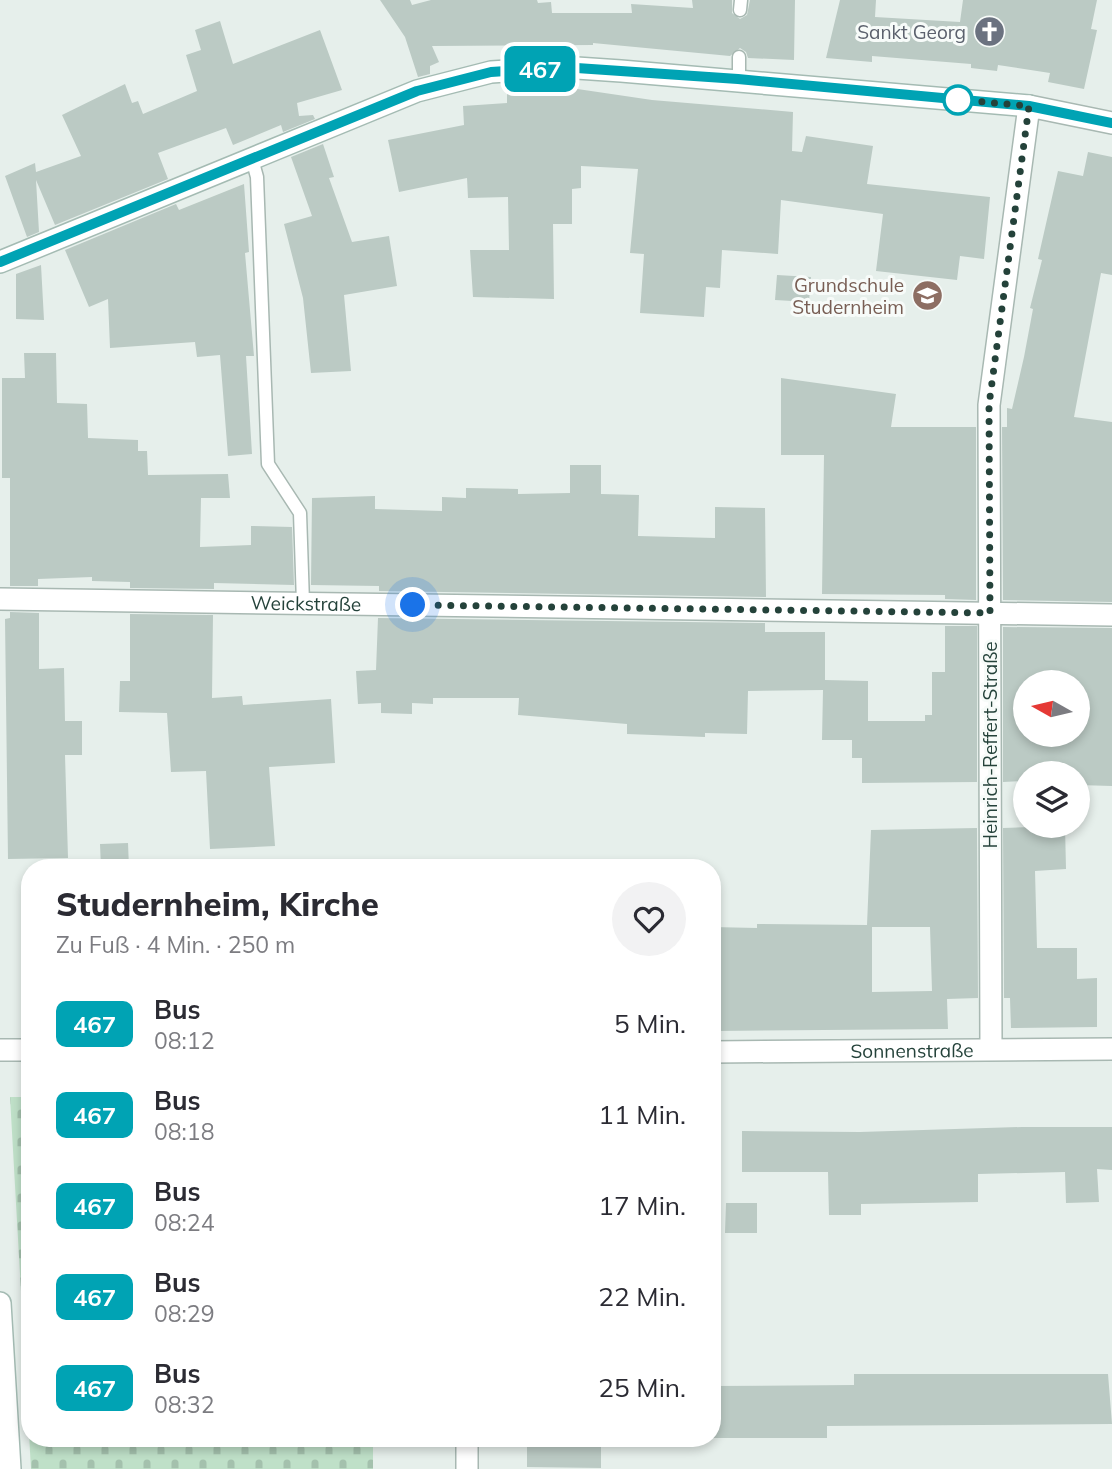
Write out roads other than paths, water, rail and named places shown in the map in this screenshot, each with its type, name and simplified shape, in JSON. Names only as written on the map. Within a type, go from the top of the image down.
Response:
[{"type":"street","points":[[0,262],[417,91],[491,72],[562,67],[738,79],[1029,106],[1112,123]]},
{"type":"street","name":"Heinrich-Reffert-Straße","points":[[991,1049],[989,405],[1029,106]]},
{"type":"street","name":"Weickstraße","points":[[0,599],[1112,615]]},
{"type":"street","name":"Sonnenstraße","points":[[721,1052],[1112,1049]]},
{"type":"street","points":[[0,1050],[21,1050]]},
{"type":"street","points":[[0,1303],[10,1469]]},
{"type":"street","points":[[467,1447],[467,1469]]},
{"type":"lane","points":[[738,79],[739,57]]},
{"type":"lane","points":[[252,159],[257,177],[268,464],[300,513],[303,603]]},
{"type":"place","name":"Sankt Georg","points":[[989,32]]},
{"type":"place","name":"Grundschule Studernheim","points":[[927,296]]}]
